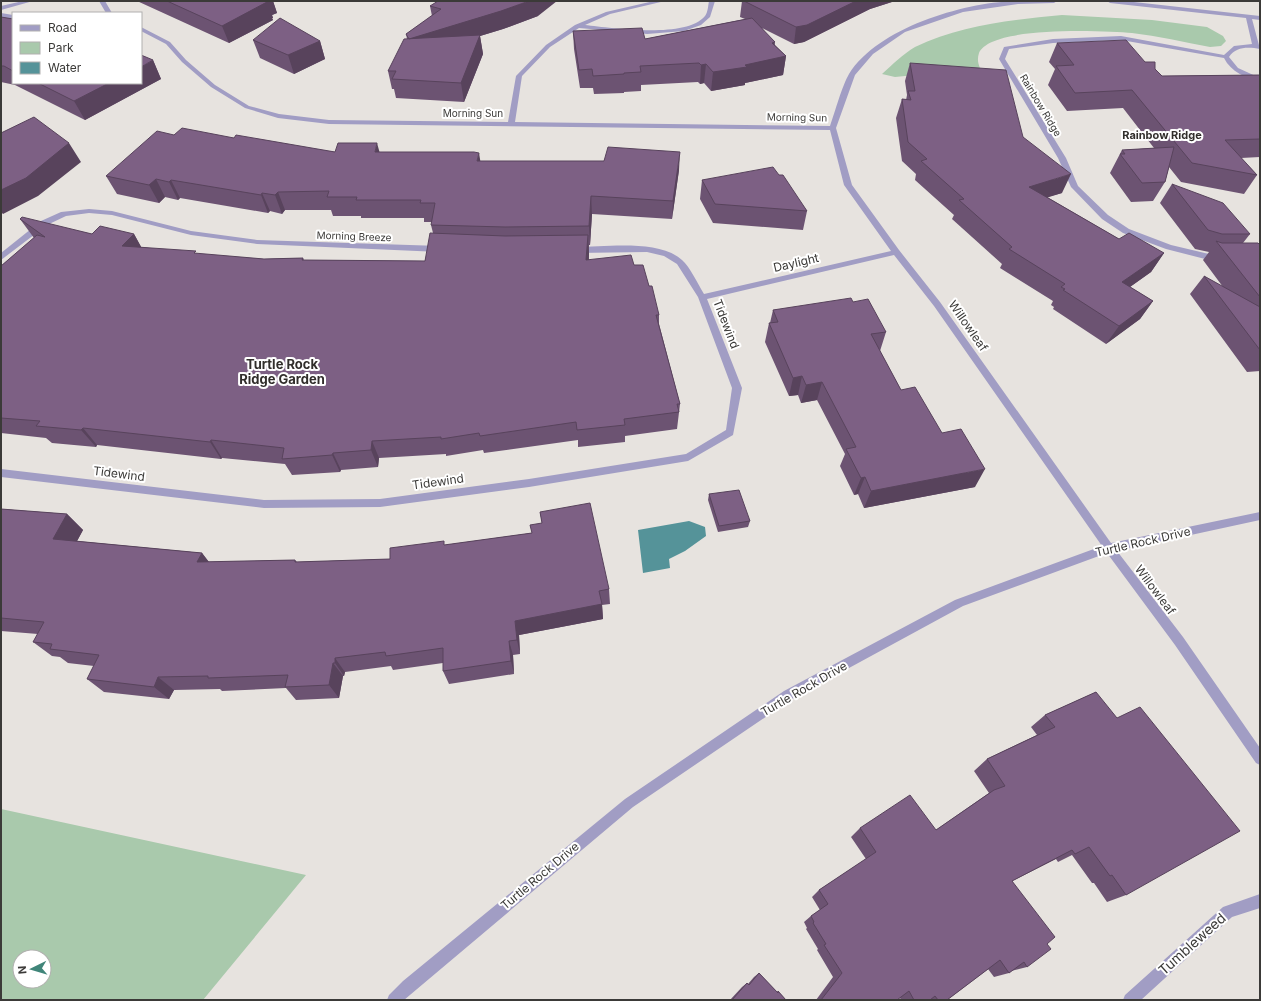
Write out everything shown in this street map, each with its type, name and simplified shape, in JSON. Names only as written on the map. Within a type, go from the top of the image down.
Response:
[{"type":"street","points":[[1,8],[30,1]]},
{"type":"street","points":[[102,1],[108,12]]},
{"type":"street","points":[[511,124],[519,76],[548,46],[577,26],[608,13],[662,1]]},
{"type":"street","points":[[577,26],[648,32],[682,29],[697,25],[708,16],[712,1]]},
{"type":"street","points":[[833,128],[852,75],[871,53],[904,31],[962,10],[1018,2],[1054,1]]},
{"type":"street","points":[[1110,1],[1260,18]]},
{"type":"street","points":[[1,16],[12,17]]},
{"type":"street","points":[[1250,17],[1258,46],[1234,48],[1228,52],[1226,57],[1228,63],[1235,69],[1260,80]]},
{"type":"street","name":"Morning Sun","points":[[142,30],[168,43],[184,61],[213,86],[247,107],[278,116],[329,122],[833,128]]},
{"type":"street","name":"Rainbow Ridge","points":[[1224,257],[1209,257],[1169,247],[1126,231],[1104,217],[1075,187],[1062,158],[1002,59],[1006,48],[1053,41],[1121,38],[1226,57]]},
{"type":"street","name":"Willowleaf","points":[[833,128],[848,185],[896,252],[937,304],[1109,548],[1179,641],[1260,760]]},
{"type":"street","name":"Morning Breeze","points":[[1,257],[44,223],[64,214],[89,211],[112,213],[191,234],[257,242],[445,249]]},
{"type":"street","points":[[570,250],[647,249],[667,254],[680,262],[702,297]]},
{"type":"street","name":"Daylight","points":[[702,297],[896,252]]},
{"type":"street","name":"Tidewind","points":[[1,473],[264,504],[380,504],[529,483],[688,457],[730,432],[737,388],[702,297]]},
{"type":"street","name":"Turtle Rock Drive","points":[[394,1000],[408,986],[628,803],[788,695],[959,603],[1109,548],[1260,516]]},
{"type":"street","name":"Tumbleweed","points":[[1130,1000],[1228,912],[1260,901]]},
{"type":"green space","points":[[1062,15],[1152,20],[1207,27],[1223,36],[1226,41],[1221,46],[1210,47],[1132,33],[1075,31],[1026,34],[1004,38],[988,44],[979,53],[978,62],[984,76],[915,75],[895,77],[882,74],[902,56],[915,47],[950,33],[1005,22]]},
{"type":"green space","points":[[1,809],[306,875],[203,1000],[1,1000]]},
{"type":"water","points":[[689,521],[705,527],[706,536],[685,551],[669,559],[670,568],[643,573],[638,530]]},
{"type":"building","points":[[167,1],[265,1],[267,2],[222,26]]},
{"type":"building","points":[[438,1],[529,1],[409,39],[406,34],[441,9],[430,6]]},
{"type":"building","points":[[744,1],[856,1],[807,25],[796,27]]},
{"type":"building","points":[[1,17],[12,19],[12,70],[1,66]]},
{"type":"building","points":[[280,18],[320,41],[288,55],[253,40]]},
{"type":"building","points":[[752,18],[775,42],[772,43],[786,56],[745,65],[747,67],[713,72],[706,64],[701,65],[699,63],[640,66],[641,72],[593,76],[592,69],[579,70],[573,31],[642,28],[645,39]]},
{"type":"building","points":[[480,35],[461,83],[392,79],[396,71],[388,71],[404,39]]},
{"type":"building","points":[[1126,40],[1145,62],[1155,62],[1155,69],[1162,76],[1260,75],[1260,139],[1225,140],[1257,175],[1192,163],[1132,90],[1075,93],[1056,66],[1074,65],[1057,43]]},
{"type":"building","points":[[142,55],[153,60],[142,66]]},
{"type":"building","points":[[910,63],[1006,70],[1023,137],[1071,174],[1029,187],[1119,239],[1129,233],[1164,253],[1122,282],[1153,301],[1119,326],[1063,290],[1065,289],[1061,287],[1065,284],[1009,249],[1012,247],[959,200],[964,199],[921,161],[927,159],[908,142],[902,99],[911,100],[908,91],[915,91]]},
{"type":"building","points":[[40,84],[107,84],[74,101]]},
{"type":"building","points":[[34,117],[69,143],[26,178],[1,190],[1,133]]},
{"type":"building","points":[[182,128],[234,138],[236,135],[335,152],[338,143],[377,143],[375,152],[474,152],[479,153],[477,161],[604,161],[608,147],[680,152],[673,201],[591,196],[589,226],[505,227],[431,225],[435,203],[420,203],[421,200],[356,200],[357,197],[327,197],[329,191],[278,192],[275,195],[262,193],[261,195],[171,180],[169,182],[156,179],[149,185],[106,176],[157,131],[174,135]]},
{"type":"building","points":[[1174,147],[1165,182],[1142,183],[1120,154],[1125,154],[1122,150]]},
{"type":"building","points":[[773,167],[779,175],[783,175],[807,211],[715,204],[702,180]]},
{"type":"building","points":[[1172,184],[1223,203],[1250,234],[1222,234],[1208,230]]},
{"type":"building","points":[[22,217],[92,234],[100,226],[134,234],[122,246],[196,251],[194,253],[264,259],[303,258],[302,260],[425,261],[430,233],[505,236],[588,235],[586,260],[631,255],[634,265],[643,265],[649,286],[652,286],[659,315],[656,315],[680,404],[677,404],[679,412],[624,419],[625,425],[577,430],[576,422],[480,436],[479,433],[441,439],[441,437],[372,441],[371,450],[282,459],[284,448],[211,440],[210,442],[83,428],[81,430],[36,426],[40,421],[1,418],[1,266],[37,235],[45,237],[20,219]]},
{"type":"building","points":[[1216,241],[1222,243],[1258,243],[1260,245],[1260,297]]},
{"type":"building","points":[[1204,276],[1260,307],[1260,350]]},
{"type":"building","points":[[851,298],[853,302],[868,299],[886,332],[871,334],[901,390],[915,387],[942,433],[961,429],[985,469],[871,491],[865,477],[861,478],[846,449],[856,447],[822,382],[806,385],[802,376],[793,378],[769,323],[778,322],[773,310]]},
{"type":"building","points":[[739,490],[750,521],[719,526],[709,494]]},
{"type":"building","points":[[590,503],[609,589],[599,591],[602,604],[515,621],[517,640],[509,641],[511,661],[443,671],[443,648],[386,656],[385,652],[335,658],[329,685],[285,687],[288,675],[208,678],[208,676],[158,677],[154,687],[87,679],[99,655],[50,649],[52,644],[33,642],[44,622],[1,618],[1,509],[67,514],[53,539],[202,553],[197,562],[295,560],[295,562],[390,559],[390,548],[444,541],[444,545],[532,533],[530,525],[542,523],[540,512]]},
{"type":"building","points":[[1096,692],[1117,718],[1140,707],[1240,831],[1126,895],[1089,847],[1075,854],[1072,850],[1012,881],[1055,937],[1047,944],[1051,949],[1027,967],[1024,962],[1009,973],[1000,960],[947,1000],[938,1000],[935,996],[930,1000],[914,1000],[909,991],[897,1000],[821,1000],[842,973],[824,945],[826,944],[813,923],[814,922],[811,916],[828,904],[819,890],[876,852],[860,828],[910,795],[936,830],[994,790],[1005,786],[987,759],[1055,727],[1045,715]]},
{"type":"building","points":[[759,973],[786,1000],[732,1000],[747,983],[749,985]]},
{"type":"district","name":"Rainbow Ridge","points":[[1162,135]]},
{"type":"district","name":"Turtle Rock Ridge Garden","points":[[282,372]]}]
